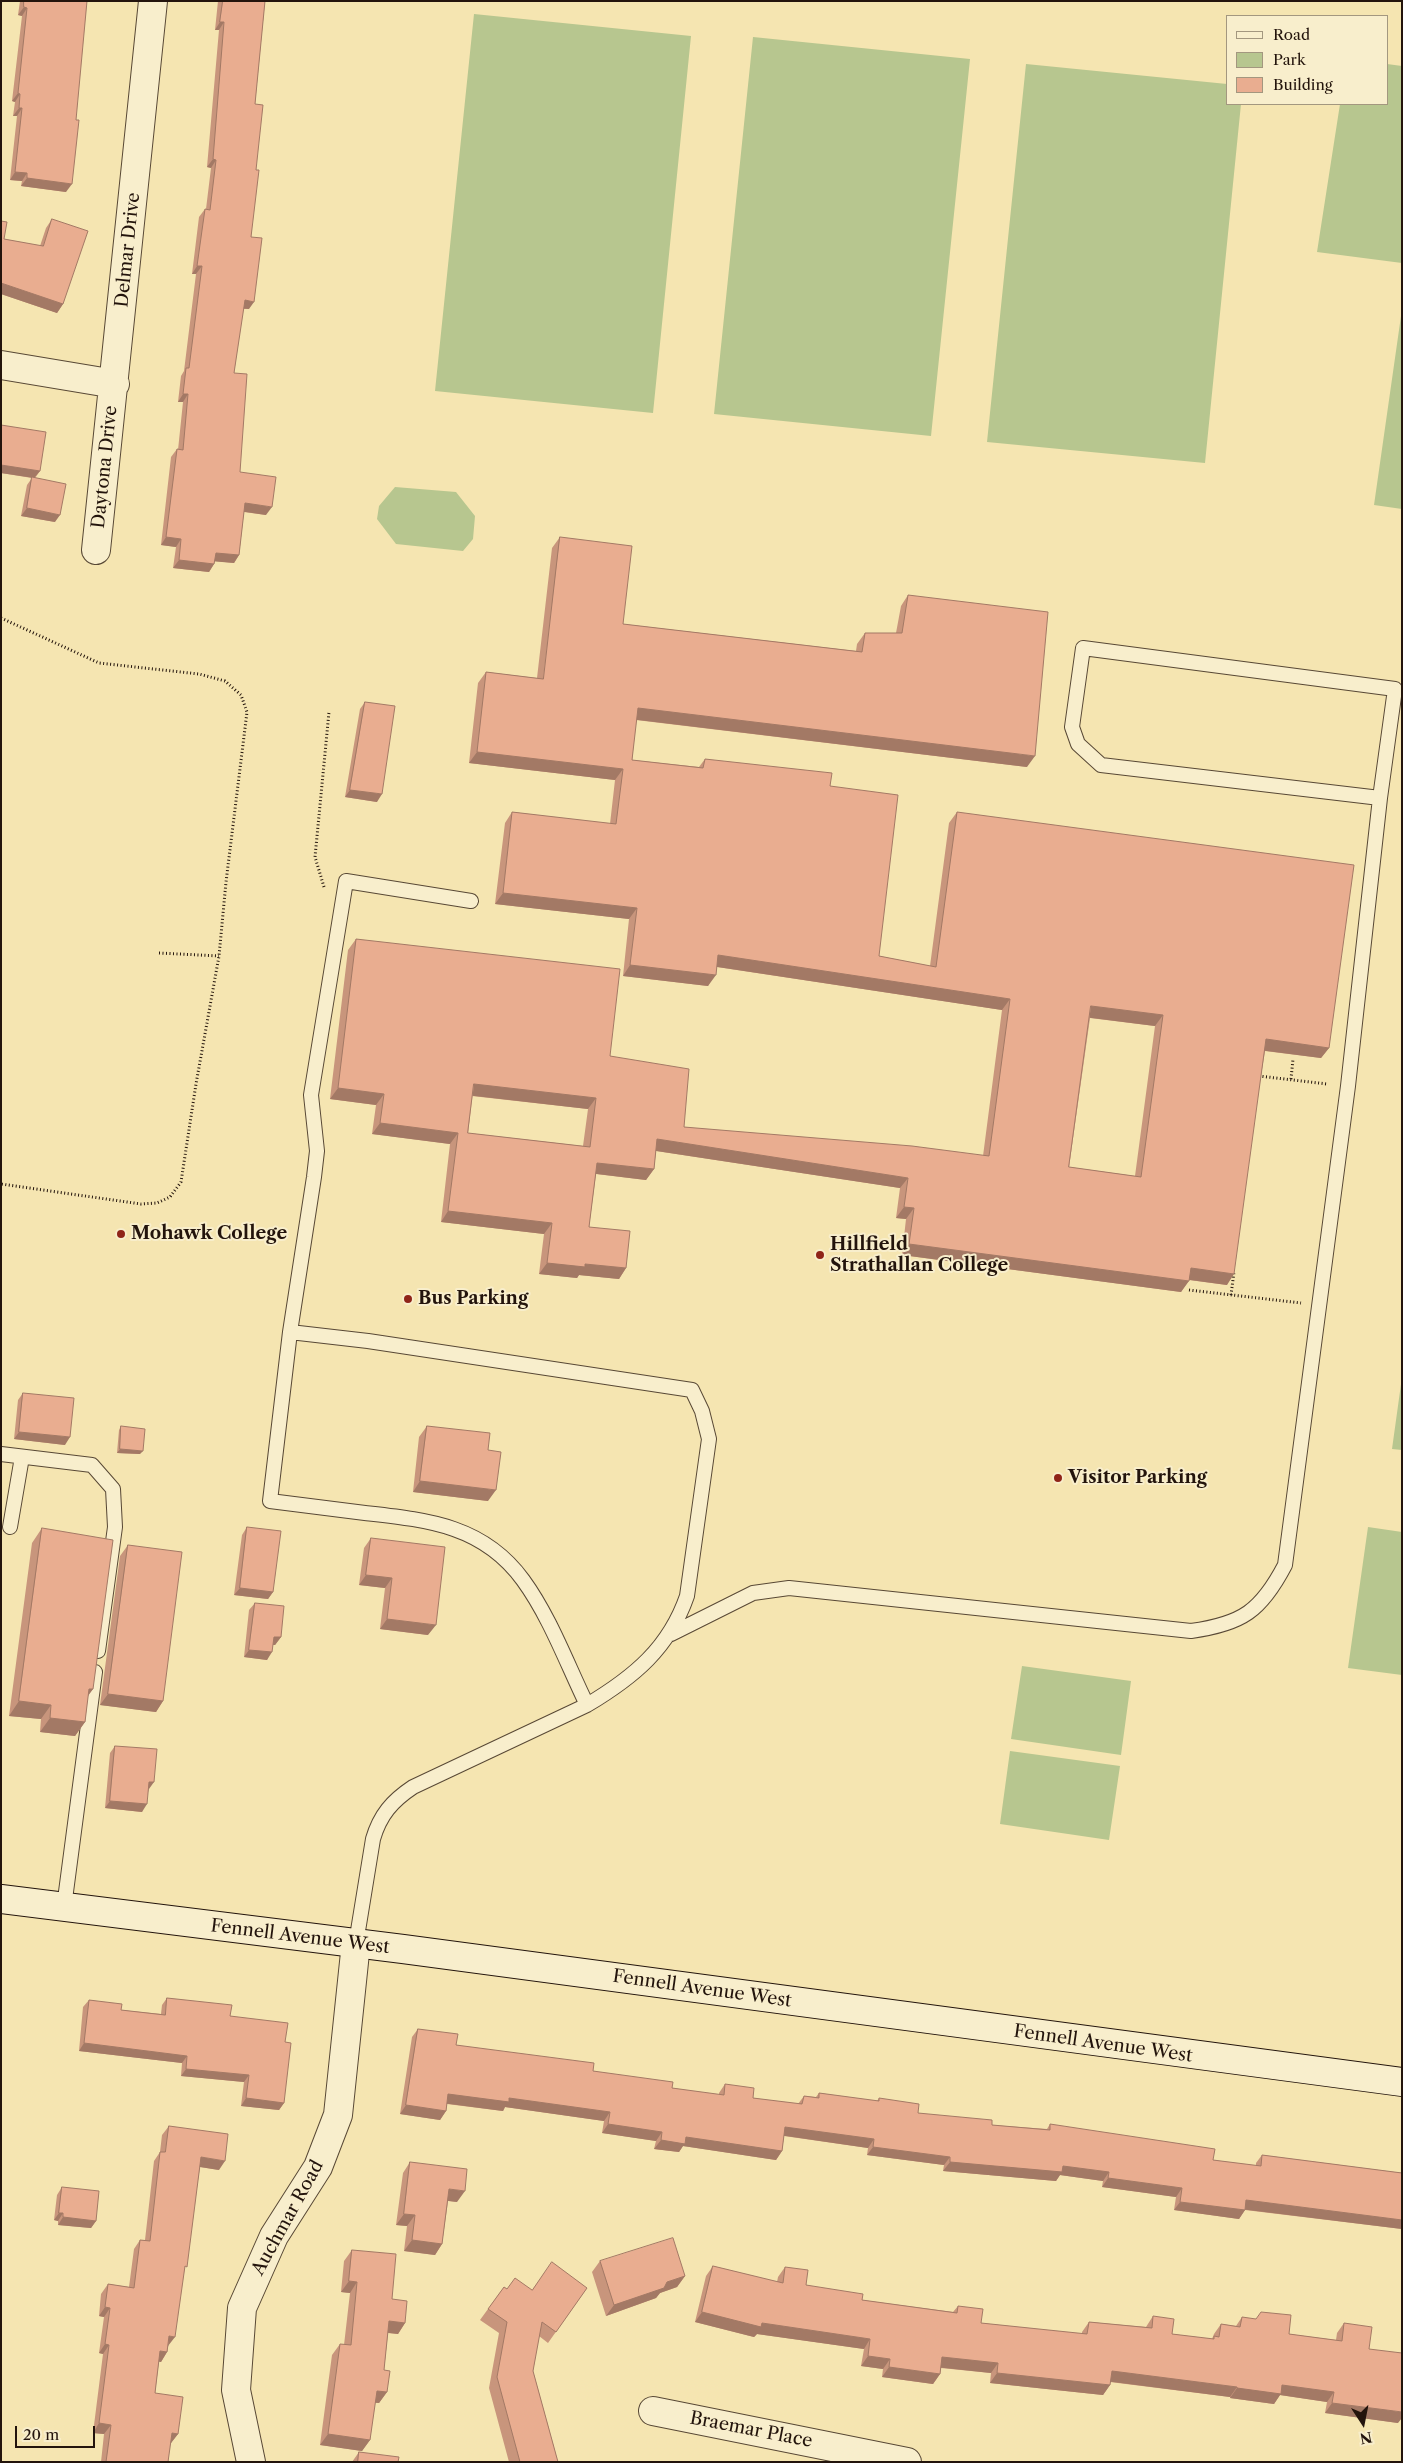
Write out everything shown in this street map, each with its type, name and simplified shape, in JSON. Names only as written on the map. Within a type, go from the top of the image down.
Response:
[{"type":"street","name":"Delmar Drive","points":[[115,384],[153,1]]},
{"type":"street","points":[[1,365],[115,384]]},
{"type":"street","name":"Daytona Drive","points":[[96,550],[115,384]]},
{"type":"street","name":"Fennell Avenue West","points":[[1,1899],[356,1943],[1402,2082]]},
{"type":"street","name":"Auchmar Road","points":[[251,2462],[236,2390],[242,2308],[274,2236],[318,2167],[338,2115],[356,1943]]},
{"type":"street","name":"Braemar Place","points":[[653,2411],[907,2462]]},
{"type":"lane","points":[[671,1634],[753,1593],[789,1588],[1191,1631],[1221,1626],[1248,1614],[1271,1592],[1285,1565],[1348,1086],[1380,798],[1395,689],[1083,648],[1072,727],[1078,744],[1101,765],[1380,798]]},
{"type":"lane","points":[[471,901],[346,881],[311,1095],[317,1151],[290,1332],[270,1501],[417,1519],[455,1528],[484,1542],[507,1561],[523,1580],[538,1605],[587,1705]]},
{"type":"lane","points":[[290,1332],[368,1341],[692,1390],[702,1411],[710,1439],[688,1596],[671,1634],[631,1676],[587,1705],[413,1787],[398,1797],[377,1823],[356,1943]]},
{"type":"lane","points":[[1,1454],[92,1465],[113,1489],[115,1527],[64,1907]]},
{"type":"lane","points":[[10,1527],[22,1457]]},
{"type":"path","points":[[1,618],[99,663],[199,674],[225,681],[241,694],[247,712],[247,728],[226,882],[219,956],[181,1182],[170,1197],[157,1202],[141,1204],[1,1184]]},
{"type":"path","points":[[325,892],[315,857],[329,712]]},
{"type":"path","points":[[159,953],[219,956]]},
{"type":"path","points":[[1292,1079],[1293,1060]]},
{"type":"path","points":[[1258,1085],[1260,1068]]},
{"type":"path","points":[[1259,1076],[1348,1086]]},
{"type":"path","points":[[1231,1295],[1234,1266]]},
{"type":"path","points":[[1190,1290],[1319,1305]]},
{"type":"green space","points":[[474,14],[691,36],[653,413],[435,391]]},
{"type":"green space","points":[[753,37],[970,59],[931,436],[714,414]]},
{"type":"green space","points":[[1026,64],[1226,84],[1226,105],[1241,105],[1205,463],[987,442]]},
{"type":"green space","points":[[1388,64],[1402,66],[1402,263],[1317,252],[1340,105],[1388,105]]},
{"type":"green space","points":[[1402,309],[1402,509],[1374,505]]},
{"type":"green space","points":[[395,487],[456,492],[475,516],[473,539],[463,551],[396,544],[377,519],[379,506]]},
{"type":"green space","points":[[1402,1377],[1402,1450],[1392,1449]]},
{"type":"green space","points":[[1368,1527],[1402,1532],[1402,1675],[1348,1668]]},
{"type":"green space","points":[[1022,1666],[1131,1681],[1121,1755],[1011,1739]]},
{"type":"green space","points":[[1010,1751],[1120,1766],[1109,1840],[1000,1824]]},
{"type":"building","points":[[24,1],[87,1],[76,120],[79,120],[72,184],[27,178],[27,173],[15,172],[22,108],[19,108],[20,94],[18,93],[27,8],[24,7]]},
{"type":"building","points":[[223,1],[265,1],[255,104],[263,105],[256,170],[259,170],[251,237],[262,238],[254,302],[245,300],[234,373],[247,374],[240,472],[276,477],[272,507],[245,503],[239,555],[216,553],[214,564],[179,560],[181,539],[166,537],[177,449],[183,450],[188,394],[183,394],[186,368],[189,368],[202,266],[197,266],[205,209],[210,210],[216,160],[213,159],[224,22],[220,22]]},
{"type":"building","points":[[52,219],[88,231],[63,304],[1,283],[1,221],[7,222],[4,239],[43,246]]},
{"type":"building","points":[[1,425],[46,432],[40,471],[1,465]]},
{"type":"building","points":[[32,477],[66,484],[60,515],[27,508]]},
{"type":"building","points":[[560,537],[632,546],[623,624],[862,652],[865,633],[902,633],[908,595],[1048,612],[1035,756],[638,708],[632,760],[703,768],[705,759],[832,773],[830,786],[898,795],[879,956],[936,967],[957,812],[1354,865],[1329,1048],[1266,1039],[1234,1274],[1191,1268],[1189,1281],[909,1244],[914,1208],[904,1207],[908,1178],[657,1139],[654,1169],[597,1163],[589,1227],[630,1231],[626,1268],[585,1264],[585,1267],[547,1263],[552,1223],[448,1211],[458,1133],[380,1123],[384,1094],[338,1088],[356,939],[620,969],[610,1056],[689,1069],[684,1127],[912,1146],[989,1156],[1010,999],[718,955],[716,975],[630,965],[637,908],[503,893],[512,812],[616,824],[623,769],[477,752],[486,672],[543,679]],"holes":[[[1091,1006],[1163,1015],[1141,1177],[1069,1167]],[[474,1084],[596,1098],[590,1147],[468,1133]]]},
{"type":"building","points":[[365,702],[395,706],[382,794],[350,790]]},
{"type":"building","points":[[23,1393],[74,1398],[70,1437],[19,1432]]},
{"type":"building","points":[[121,1426],[145,1429],[143,1451],[120,1449]]},
{"type":"building","points":[[427,1426],[490,1433],[488,1450],[501,1452],[496,1490],[420,1481]]},
{"type":"building","points":[[247,1527],[281,1531],[273,1592],[240,1588]]},
{"type":"building","points":[[42,1528],[113,1540],[93,1689],[89,1689],[85,1722],[50,1718],[51,1705],[19,1701]]},
{"type":"building","points":[[371,1538],[445,1547],[436,1625],[387,1619],[392,1578],[366,1575]]},
{"type":"building","points":[[128,1545],[182,1552],[163,1701],[108,1694]]},
{"type":"building","points":[[255,1603],[284,1606],[281,1637],[274,1637],[272,1652],[249,1650]]},
{"type":"building","points":[[115,1746],[157,1749],[154,1782],[149,1782],[147,1804],[110,1801]]},
{"type":"building","points":[[167,1998],[232,2005],[230,2016],[288,2023],[285,2042],[291,2043],[284,2103],[246,2098],[249,2075],[186,2069],[187,2056],[84,2043],[89,2000],[122,2004],[121,2010],[165,2015]]},
{"type":"building","points":[[418,2029],[458,2034],[456,2045],[594,2063],[593,2071],[673,2082],[672,2088],[724,2095],[725,2084],[754,2088],[753,2098],[802,2104],[804,2096],[819,2098],[819,2093],[879,2101],[879,2098],[919,2104],[918,2113],[992,2120],[992,2125],[1050,2130],[1050,2124],[1215,2149],[1213,2160],[1261,2166],[1262,2155],[1402,2173],[1402,2220],[1246,2200],[1245,2210],[1180,2202],[1182,2188],[1108,2178],[1109,2172],[1063,2166],[1062,2172],[950,2162],[950,2157],[873,2147],[874,2139],[785,2127],[782,2151],[686,2137],[685,2144],[661,2140],[662,2132],[608,2124],[610,2112],[509,2098],[509,2102],[448,2094],[446,2111],[406,2105]]},
{"type":"building","points":[[169,2126],[228,2134],[225,2161],[201,2157],[187,2267],[185,2266],[175,2337],[169,2336],[167,2352],[160,2351],[155,2393],[183,2397],[178,2434],[172,2433],[168,2462],[106,2462],[111,2425],[99,2423],[109,2345],[105,2344],[110,2308],[105,2307],[108,2284],[134,2288],[140,2240],[150,2241],[160,2152],[165,2152]]},
{"type":"building","points":[[410,2162],[467,2169],[465,2191],[449,2189],[442,2244],[412,2240],[415,2215],[404,2214]]},
{"type":"building","points":[[62,2187],[99,2191],[96,2221],[63,2217],[63,2213],[59,2213]]},
{"type":"building","points":[[673,2238],[685,2276],[667,2282],[664,2288],[614,2305],[600,2261]]},
{"type":"building","points":[[352,2250],[396,2254],[392,2299],[407,2301],[405,2323],[389,2321],[384,2370],[390,2371],[387,2392],[377,2391],[370,2440],[328,2434],[340,2344],[351,2345],[357,2282],[349,2281]]},
{"type":"building","points":[[552,2262],[587,2288],[556,2332],[542,2322],[533,2371],[558,2462],[520,2462],[497,2377],[507,2322],[488,2309],[504,2287],[507,2289],[515,2278],[532,2290]]},
{"type":"building","points":[[713,2266],[783,2283],[785,2267],[808,2270],[806,2285],[863,2294],[862,2300],[957,2313],[958,2306],[983,2309],[981,2323],[1087,2334],[1089,2322],[1152,2328],[1153,2316],[1174,2319],[1172,2334],[1214,2339],[1214,2336],[1219,2337],[1221,2324],[1240,2327],[1242,2317],[1256,2319],[1261,2312],[1291,2315],[1289,2334],[1342,2341],[1344,2323],[1372,2327],[1369,2349],[1402,2353],[1402,2412],[1332,2403],[1334,2392],[1282,2385],[1281,2394],[1112,2371],[1110,2385],[997,2373],[998,2363],[942,2357],[940,2374],[889,2367],[890,2359],[868,2356],[870,2339],[762,2323],[761,2327],[702,2312]]},
{"type":"building","points":[[359,2452],[399,2457],[398,2462],[358,2462]]},
{"type":"place","name":"Mohawk College","points":[[121,1234]]},
{"type":"place","name":"Hillfield Strathallan College","points":[[820,1255]]},
{"type":"place","name":"Bus Parking","points":[[408,1299]]},
{"type":"place","name":"Visitor Parking","points":[[1058,1478]]}]
